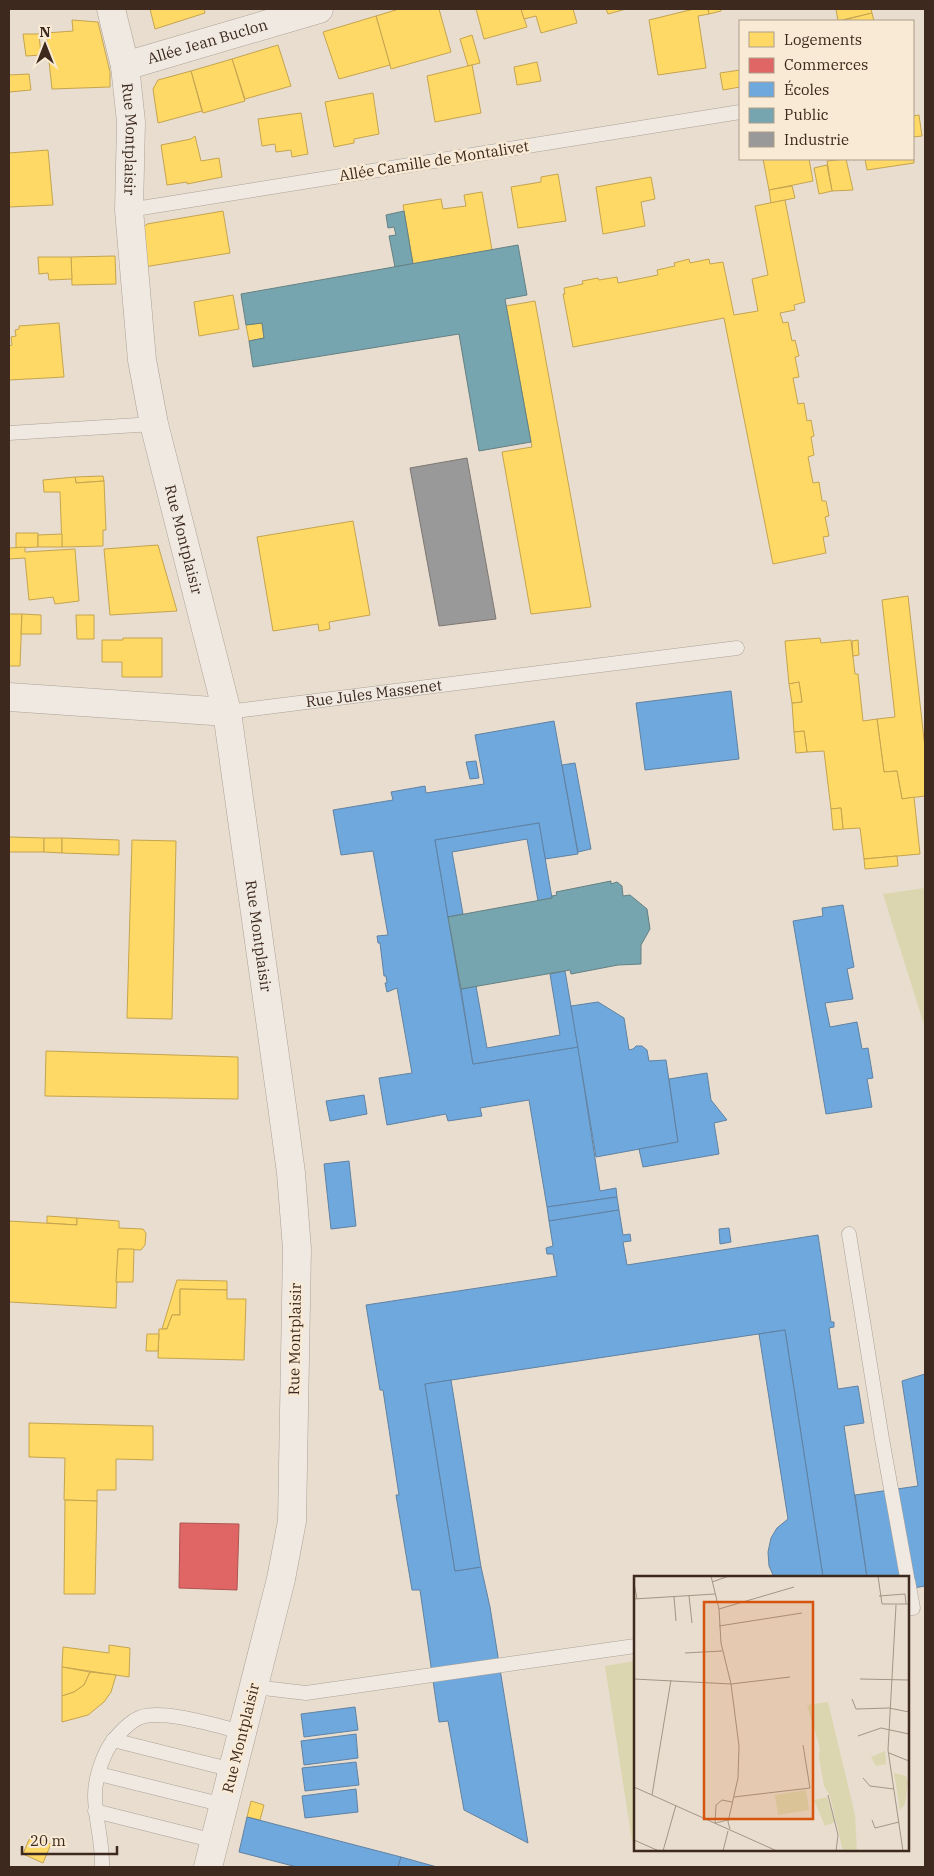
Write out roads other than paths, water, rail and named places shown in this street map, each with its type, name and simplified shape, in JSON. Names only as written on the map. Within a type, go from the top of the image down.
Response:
[{"type":"street","name":"Rue Montplaisir","points":[[111,9],[125,66],[131,122],[129,210],[142,360],[154,424],[227,712],[291,1173],[297,1249],[292,1521],[281,1579],[208,1867]]},
{"type":"street","name":"Allée Jean Buclon","points":[[125,66],[319,9]]},
{"type":"street","name":"Rue Jules Massenet","points":[[9,697],[227,712]]},
{"type":"lane","name":"Allée Camille de Montalivet","points":[[129,210],[739,112]]},
{"type":"lane","points":[[9,433],[154,424]]},
{"type":"lane","name":"Rue Jules Massenet","points":[[227,712],[737,648]]},
{"type":"lane","points":[[848,1234],[907,1576]]},
{"type":"lane","points":[[909,1586],[913,1608],[909,1608]]},
{"type":"lane","points":[[254,1687],[306,1693],[634,1646]]},
{"type":"lane","points":[[102,1867],[102,1853],[95,1811],[95,1793],[104,1756],[113,1740],[140,1718],[155,1715],[171,1716],[242,1732]]},
{"type":"lane","points":[[113,1740],[232,1770]]},
{"type":"lane","points":[[99,1774],[224,1805]]},
{"type":"lane","points":[[95,1811],[215,1841]]}]
